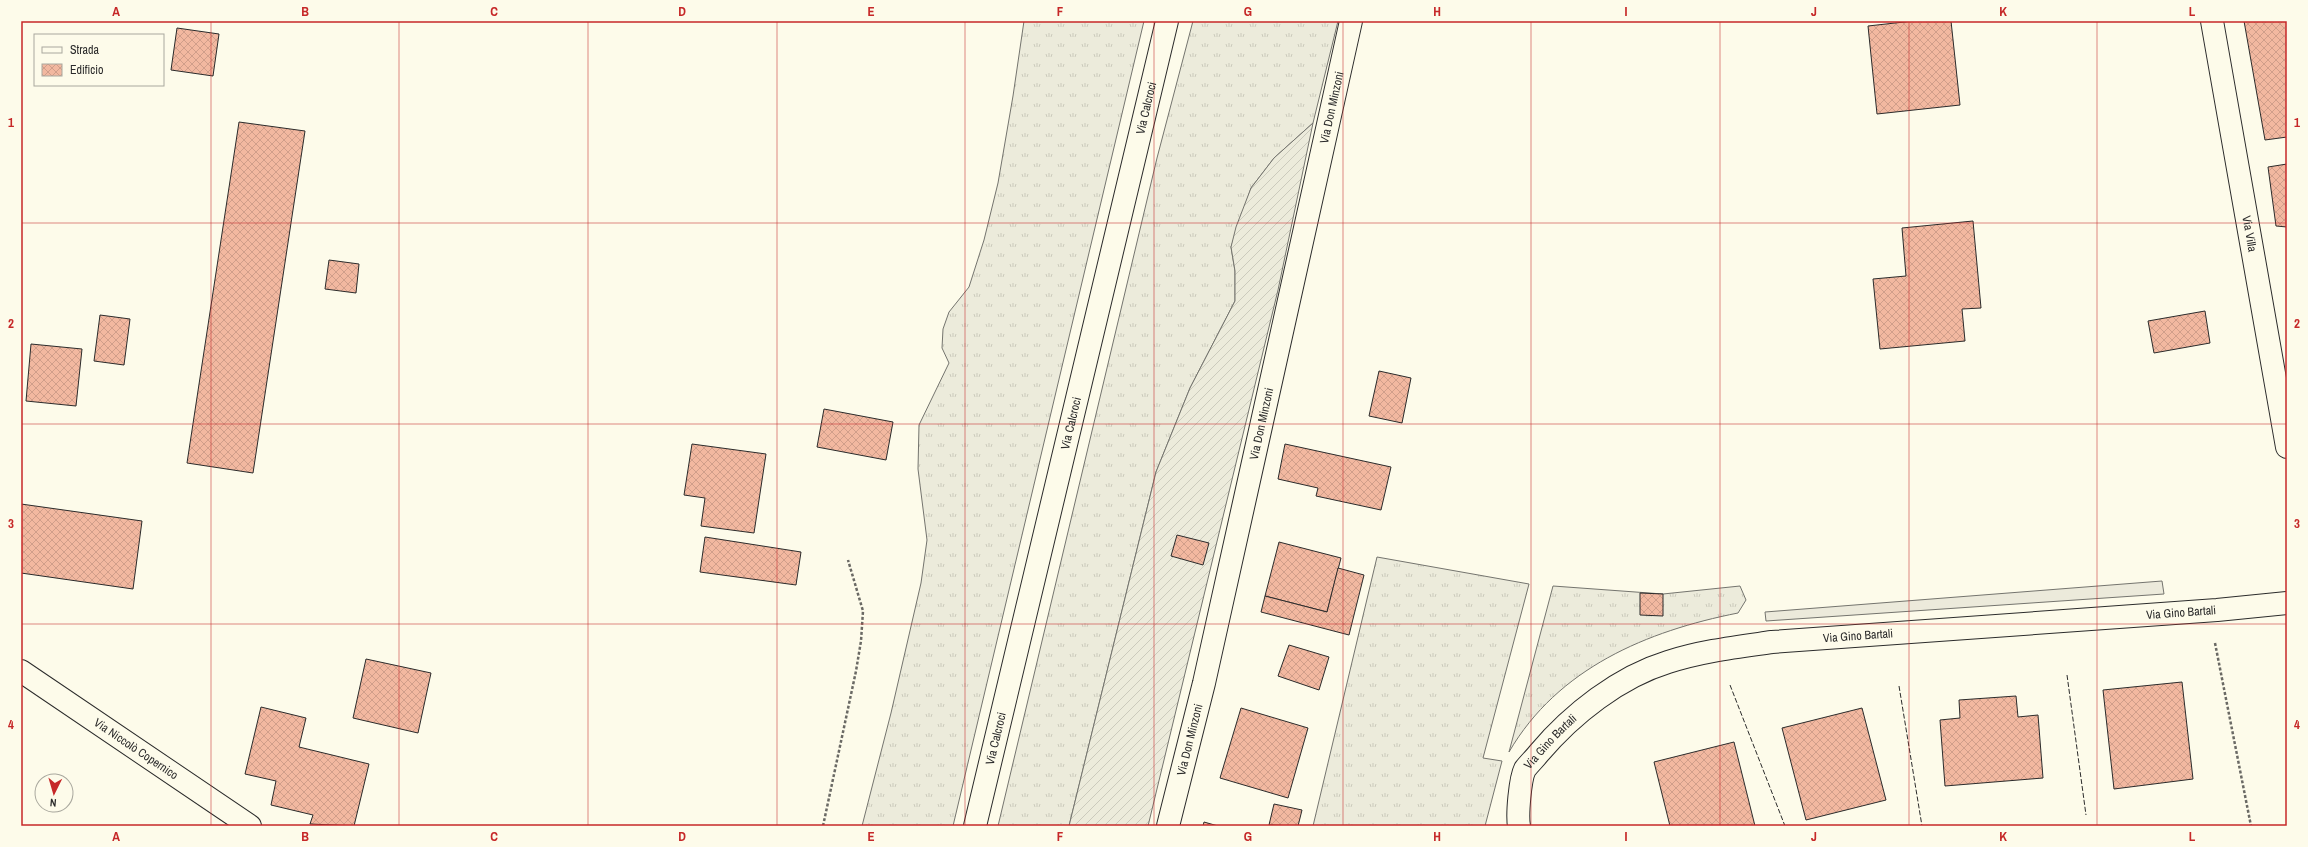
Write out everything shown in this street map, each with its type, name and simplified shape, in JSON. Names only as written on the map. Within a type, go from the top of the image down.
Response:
[{"type":"street","name":"Via Calcroci","points":[[975,826],[1167,21]]},
{"type":"street","name":"Via Don Minzoni","points":[[1168,826],[1204,683],[1351,21]]},
{"type":"street","name":"Via Villa","points":[[2212,21],[2287,447]]},
{"type":"street","name":"Via Gino Bartali","points":[[1519,826],[1517,815],[1525,770],[1555,734],[1593,702],[1628,680],[1667,662],[1711,651],[1772,642],[2217,610],[2287,603]]},
{"type":"street","name":"Via Niccolò Copernico","points":[[21,671],[250,826]]},
{"type":"path","points":[[823,826],[856,672],[861,640],[862,611],[848,560]]},
{"type":"path","points":[[2214,640],[2251,826]]},
{"type":"green space","points":[[1024,21],[1144,21],[953,826],[862,826],[891,713],[921,583],[927,540],[918,469],[919,425],[949,363],[942,348],[943,329],[949,312],[969,287],[984,240],[998,183]]},
{"type":"green space","points":[[1193,21],[1338,21],[1313,123],[1274,158],[1251,188],[1231,247],[1235,271],[1235,301],[1190,388],[1156,472],[1069,826],[998,826],[1157,158]]},
{"type":"green space","points":[[1313,123],[1278,290],[1148,826],[1069,826],[1156,472],[1190,388],[1235,301],[1235,271],[1231,247],[1236,227],[1251,188],[1274,158]]},
{"type":"green space","points":[[1377,557],[1529,584],[1483,758],[1502,761],[1485,826],[1313,826]]},
{"type":"green space","points":[[1553,586],[1663,594],[1740,586],[1746,600],[1738,613],[1671,630],[1638,643],[1608,658],[1579,676],[1553,697],[1529,723],[1509,752]]},
{"type":"shaded area","points":[[2162,581],[2164,594],[1766,621],[1765,612]]},
{"type":"building","points":[[1913,21],[1951,21],[1960,105],[1877,114],[1868,26]]},
{"type":"building","points":[[2244,21],[2287,21],[2287,137],[2265,140]]},
{"type":"building","points":[[177,28],[219,34],[213,76],[171,70]]},
{"type":"building","points":[[239,122],[305,131],[253,473],[187,463]]},
{"type":"building","points":[[2287,164],[2287,227],[2276,226],[2268,167]]},
{"type":"building","points":[[1973,221],[1981,308],[1962,309],[1965,341],[1880,349],[1873,279],[1906,276],[1902,228]]},
{"type":"building","points":[[329,260],[359,264],[356,293],[325,289]]},
{"type":"building","points":[[2205,311],[2210,343],[2154,353],[2148,321]]},
{"type":"building","points":[[100,315],[130,319],[124,365],[94,361]]},
{"type":"building","points":[[31,344],[82,349],[76,406],[26,401]]},
{"type":"building","points":[[1379,371],[1411,378],[1402,423],[1369,416]]},
{"type":"building","points":[[824,409],[893,422],[886,460],[817,447]]},
{"type":"building","points":[[692,444],[766,454],[754,533],[701,526],[705,498],[684,495]]},
{"type":"building","points":[[1285,444],[1391,467],[1381,510],[1316,496],[1318,488],[1278,479]]},
{"type":"building","points":[[21,504],[142,521],[133,589],[21,573]]},
{"type":"building","points":[[1177,535],[1209,543],[1203,565],[1171,556]]},
{"type":"building","points":[[705,537],[801,552],[796,585],[700,572]]},
{"type":"building","points":[[1279,542],[1341,558],[1327,612],[1265,596]]},
{"type":"building","points":[[1338,568],[1364,575],[1349,635],[1261,612],[1265,596],[1327,612]]},
{"type":"building","points":[[1640,593],[1663,594],[1663,616],[1640,615]]},
{"type":"building","points":[[1289,645],[1329,657],[1319,690],[1278,676]]},
{"type":"building","points":[[366,659],[431,673],[418,733],[353,718]]},
{"type":"building","points":[[2182,682],[2193,779],[2114,789],[2103,690]]},
{"type":"building","points":[[2016,696],[2018,717],[2038,715],[2043,778],[1945,786],[1940,720],[1960,718],[1959,700]]},
{"type":"building","points":[[261,707],[306,718],[299,747],[369,764],[354,826],[310,824],[313,815],[271,805],[276,781],[245,774]]},
{"type":"building","points":[[1241,708],[1308,728],[1288,798],[1220,778]]},
{"type":"building","points":[[1862,708],[1886,800],[1806,820],[1782,728]]},
{"type":"building","points":[[1734,742],[1755,826],[1670,826],[1654,762]]},
{"type":"building","points":[[1274,804],[1302,810],[1298,826],[1269,825]]},
{"type":"building","points":[[1204,822],[1218,826],[1203,826]]},
{"type":"fence","points":[[2067,675],[2086,815]]},
{"type":"fence","points":[[1730,685],[1785,826]]},
{"type":"fence","points":[[1899,686],[1922,826]]}]
